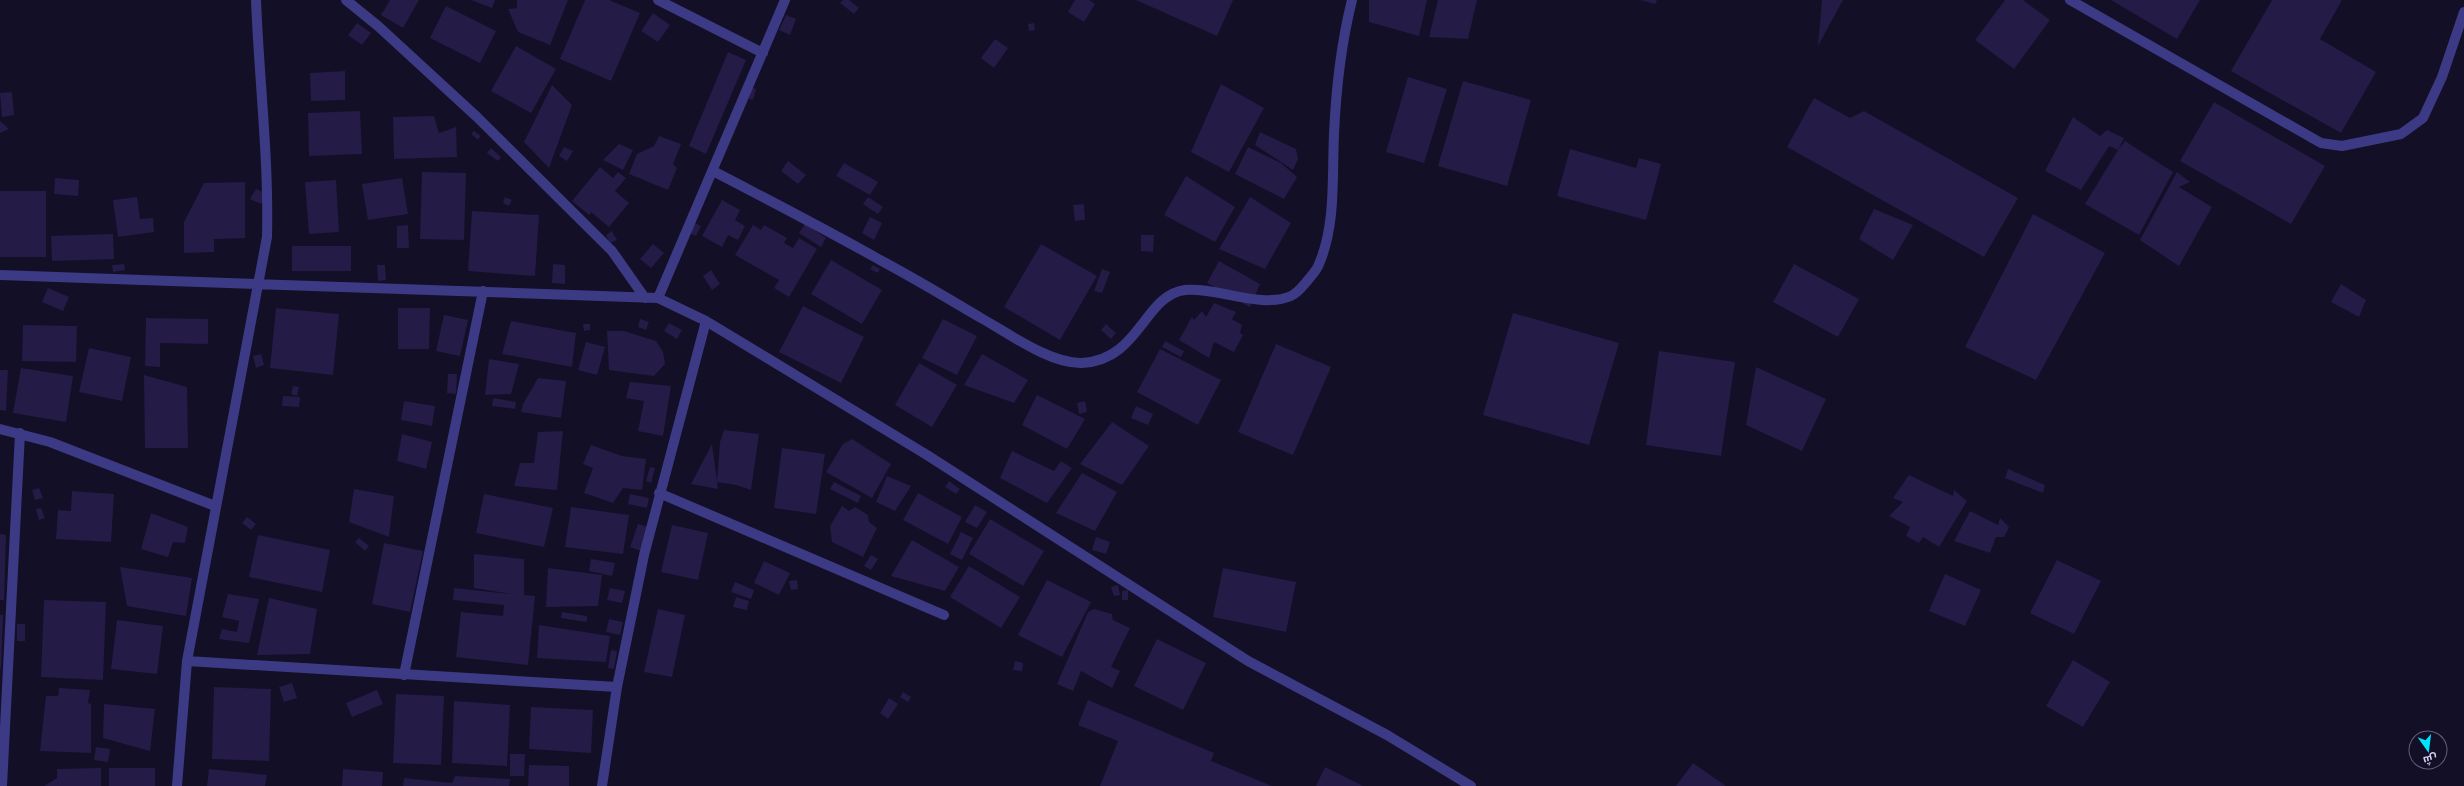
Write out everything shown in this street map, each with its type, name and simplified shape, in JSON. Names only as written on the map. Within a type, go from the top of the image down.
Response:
[{"type":"street","points":[[176,786],[187,661],[215,506],[267,237],[269,186],[258,62],[256,0]]},
{"type":"street","points":[[346,0],[378,26],[477,117],[601,240],[612,251],[645,298]]},
{"type":"street","points":[[658,0],[762,53]]},
{"type":"street","points":[[658,298],[785,0]]},
{"type":"street","points":[[713,171],[879,259],[1034,348],[1068,362],[1084,363],[1102,359],[1123,348],[1160,303],[1174,293],[1201,290],[1276,300],[1291,296],[1300,290],[1319,265],[1330,223],[1335,106],[1346,25],[1352,0]]},
{"type":"street","points":[[2070,0],[2321,143],[2342,146],[2401,134],[2424,118],[2442,77],[2464,12]]},
{"type":"street","points":[[0,275],[658,298],[706,321],[927,455],[1248,661],[1387,735],[1471,786]]},
{"type":"street","points":[[404,675],[483,291]]},
{"type":"street","points":[[602,786],[617,687],[659,493],[706,321]]},
{"type":"street","points":[[0,430],[50,442],[215,506]]},
{"type":"street","points":[[2,786],[20,434]]},
{"type":"street","points":[[659,493],[944,615]]},
{"type":"street","points":[[187,661],[617,687]]},
{"type":"building","points":[[390,0],[419,0],[403,28],[381,15]]},
{"type":"building","points":[[471,0],[495,0],[492,8]]},
{"type":"building","points":[[517,0],[568,0],[550,45],[518,32],[508,9],[517,8]]},
{"type":"building","points":[[585,0],[609,0],[640,13],[611,81],[560,59]]},
{"type":"building","points":[[843,0],[849,0],[859,8],[854,14],[840,3]]},
{"type":"building","points":[[1075,0],[1089,0],[1095,4],[1084,22],[1068,12]]},
{"type":"building","points":[[1136,0],[1233,0],[1217,36]]},
{"type":"building","points":[[1369,0],[1427,0],[1419,36],[1369,22]]},
{"type":"building","points":[[1438,0],[1477,0],[1468,39],[1429,37]]},
{"type":"building","points":[[1640,0],[1657,0],[1655,4]]},
{"type":"building","points":[[1822,0],[1843,0],[1818,46]]},
{"type":"building","points":[[2005,0],[2023,0],[2050,20],[2014,69],[1975,40]]},
{"type":"building","points":[[2111,0],[2200,0],[2177,39]]},
{"type":"building","points":[[2272,0],[2342,0],[2320,39],[2376,72],[2341,133],[2231,71]]},
{"type":"building","points":[[446,6],[496,31],[480,63],[430,38]]},
{"type":"building","points":[[653,13],[670,25],[658,42],[641,31]]},
{"type":"building","points":[[786,15],[796,19],[790,35],[779,30]]},
{"type":"building","points":[[357,23],[371,33],[362,45],[348,35]]},
{"type":"building","points":[[1034,23],[1035,30],[1029,31],[1028,24]]},
{"type":"building","points":[[995,39],[1008,48],[994,68],[981,58]]},
{"type":"building","points":[[516,46],[556,69],[531,113],[491,91]]},
{"type":"building","points":[[728,52],[746,60],[706,154],[689,146]]},
{"type":"building","points":[[345,71],[345,100],[311,101],[310,73]]},
{"type":"building","points":[[1408,77],[1447,89],[1424,163],[1386,152]]},
{"type":"building","points":[[1463,81],[1531,100],[1507,186],[1438,166]]},
{"type":"building","points":[[1221,84],[1264,108],[1229,172],[1191,152]]},
{"type":"building","points":[[552,85],[572,105],[549,168],[524,142]]},
{"type":"building","points":[[751,87],[756,89],[753,100],[747,98]]},
{"type":"building","points":[[12,92],[14,115],[2,117],[0,93]]},
{"type":"building","points":[[1814,98],[1850,118],[1864,111],[2018,198],[1984,257],[1787,147]]},
{"type":"building","points":[[2214,102],[2325,166],[2291,224],[2180,161]]},
{"type":"building","points":[[360,111],[362,154],[309,156],[308,113]]},
{"type":"building","points":[[434,116],[439,133],[456,127],[457,157],[394,159],[393,117]]},
{"type":"building","points":[[2073,117],[2100,136],[2107,130],[2124,138],[2118,150],[2109,146],[2081,190],[2045,171]]},
{"type":"building","points":[[0,121],[9,129],[0,133]]},
{"type":"building","points":[[474,131],[481,136],[478,140],[471,134]]},
{"type":"building","points":[[1260,132],[1296,149],[1298,159],[1293,170],[1255,145]]},
{"type":"building","points":[[659,136],[681,144],[673,164],[677,168],[668,190],[629,174],[637,154],[654,146]]},
{"type":"building","points":[[2125,141],[2173,172],[2139,235],[2085,204]]},
{"type":"building","points":[[619,144],[633,150],[623,170],[603,160]]},
{"type":"building","points":[[564,147],[573,151],[567,161],[559,156]]},
{"type":"building","points":[[1248,147],[1281,163],[1297,177],[1284,199],[1235,174]]},
{"type":"building","points":[[491,148],[501,157],[498,161],[487,153]]},
{"type":"building","points":[[1570,149],[1636,168],[1639,158],[1661,164],[1646,220],[1557,196]]},
{"type":"building","points":[[788,161],[806,175],[798,184],[781,171]]},
{"type":"building","points":[[844,163],[878,182],[870,195],[836,176]]},
{"type":"building","points":[[600,167],[613,178],[618,172],[626,178],[615,191],[629,203],[609,227],[591,212],[589,215],[572,201]]},
{"type":"building","points":[[422,172],[466,173],[464,240],[420,239]]},
{"type":"building","points":[[2177,172],[2190,182],[2179,187],[2212,207],[2179,266],[2140,240]]},
{"type":"building","points":[[1186,176],[1235,207],[1215,242],[1164,215]]},
{"type":"building","points":[[55,178],[79,180],[78,196],[54,194]]},
{"type":"building","points":[[402,178],[408,214],[368,220],[362,184]]},
{"type":"building","points":[[336,180],[339,232],[309,234],[305,182]]},
{"type":"building","points":[[245,182],[245,238],[214,239],[214,252],[184,253],[184,222],[204,183]]},
{"type":"building","points":[[256,189],[267,194],[261,204],[250,199]]},
{"type":"building","points":[[0,191],[46,191],[46,257],[0,257]]},
{"type":"building","points":[[137,197],[140,219],[153,218],[154,232],[118,237],[113,200]]},
{"type":"building","points":[[505,197],[512,200],[509,206],[503,203]]},
{"type":"building","points":[[868,197],[883,207],[878,214],[863,204]]},
{"type":"building","points":[[1250,197],[1291,223],[1265,269],[1219,249]]},
{"type":"building","points":[[722,200],[740,210],[735,220],[745,226],[738,240],[728,235],[722,247],[702,236]]},
{"type":"building","points":[[1084,204],[1085,220],[1075,221],[1073,205]]},
{"type":"building","points":[[1874,209],[1913,225],[1893,260],[1859,239]]},
{"type":"building","points":[[472,211],[539,215],[535,276],[468,271]]},
{"type":"building","points":[[2033,214],[2105,253],[2036,380],[1965,347]]},
{"type":"building","points":[[870,217],[882,223],[874,240],[862,233]]},
{"type":"building","points":[[695,223],[701,226],[696,236],[689,233]]},
{"type":"building","points":[[805,224],[826,238],[821,247],[799,233]]},
{"type":"building","points":[[408,225],[409,248],[397,248],[397,226]]},
{"type":"building","points":[[753,225],[761,230],[764,225],[787,238],[784,243],[793,248],[799,238],[817,249],[789,297],[774,288],[779,280],[735,255]]},
{"type":"building","points":[[612,231],[617,240],[610,243],[606,235]]},
{"type":"building","points":[[113,234],[114,259],[52,261],[51,236]]},
{"type":"building","points":[[1141,235],[1154,235],[1153,252],[1141,251]]},
{"type":"building","points":[[653,244],[664,253],[651,268],[640,259]]},
{"type":"building","points":[[1041,244],[1097,276],[1060,340],[1004,307]]},
{"type":"building","points":[[292,246],[351,246],[351,271],[292,271]]},
{"type":"building","points":[[831,260],[882,290],[862,324],[811,294]]},
{"type":"building","points":[[1219,261],[1260,284],[1250,307],[1207,283]]},
{"type":"building","points":[[124,264],[125,270],[113,272],[112,265]]},
{"type":"building","points":[[553,264],[565,265],[565,284],[552,283]]},
{"type":"building","points":[[1794,264],[1859,299],[1838,337],[1773,302]]},
{"type":"building","points":[[377,265],[385,265],[386,280],[378,281]]},
{"type":"building","points":[[873,265],[880,269],[878,273],[870,269]]},
{"type":"building","points":[[1102,269],[1110,272],[1102,293],[1094,291]]},
{"type":"building","points":[[711,270],[720,284],[712,290],[703,276]]},
{"type":"building","points":[[2341,284],[2366,300],[2359,317],[2331,302]]},
{"type":"building","points":[[48,288],[69,297],[63,311],[42,302]]},
{"type":"building","points":[[1214,303],[1236,312],[1232,319],[1242,325],[1240,333],[1243,335],[1234,352],[1214,342],[1209,358],[1179,340],[1192,317],[1194,320],[1202,311],[1206,317]]},
{"type":"building","points":[[803,306],[864,337],[841,383],[779,352]]},
{"type":"building","points":[[276,308],[339,314],[333,375],[270,368]]},
{"type":"building","points":[[398,308],[430,308],[429,349],[398,349]]},
{"type":"building","points":[[1513,313],[1619,343],[1589,445],[1483,415]]},
{"type":"building","points":[[444,315],[468,320],[460,356],[436,351]]},
{"type":"building","points":[[146,318],[208,319],[208,344],[160,343],[160,367],[145,366]]},
{"type":"building","points":[[640,319],[649,322],[646,330],[638,327]]},
{"type":"building","points":[[943,319],[977,336],[957,375],[922,358]]},
{"type":"building","points":[[511,321],[576,333],[572,367],[502,354]]},
{"type":"building","points":[[669,323],[682,330],[677,339],[664,331]]},
{"type":"building","points":[[583,324],[590,324],[590,330],[584,331]]},
{"type":"building","points":[[1106,324],[1116,333],[1111,339],[1101,330]]},
{"type":"building","points":[[23,325],[77,326],[76,362],[22,361]]},
{"type":"building","points":[[607,331],[624,331],[656,341],[663,352],[665,364],[654,376],[609,370]]},
{"type":"building","points":[[1165,341],[1184,351],[1181,357],[1162,347]]},
{"type":"building","points":[[586,342],[605,347],[597,375],[578,370]]},
{"type":"building","points":[[1276,344],[1331,367],[1293,455],[1238,432]]},
{"type":"building","points":[[89,348],[131,357],[122,401],[79,392]]},
{"type":"building","points":[[1160,349],[1221,380],[1198,425],[1137,392]]},
{"type":"building","points":[[1659,351],[1735,362],[1721,456],[1646,445]]},
{"type":"building","points":[[261,354],[264,365],[256,368],[253,356]]},
{"type":"building","points":[[982,354],[1028,380],[1014,403],[964,385]]},
{"type":"building","points":[[489,359],[519,364],[511,394],[485,395]]},
{"type":"building","points":[[919,363],[957,385],[932,427],[895,405]]},
{"type":"building","points":[[1756,367],[1826,399],[1802,451],[1746,425]]},
{"type":"building","points":[[21,368],[73,376],[66,422],[13,413]]},
{"type":"building","points":[[0,370],[8,370],[6,411],[0,410]]},
{"type":"building","points":[[448,374],[457,374],[456,394],[447,393]]},
{"type":"building","points":[[144,375],[187,387],[188,448],[145,448]]},
{"type":"building","points":[[538,378],[566,381],[561,418],[521,412],[523,404]]},
{"type":"building","points":[[630,382],[671,386],[663,436],[638,431],[644,401],[626,398]]},
{"type":"building","points":[[293,386],[299,387],[297,396],[291,394]]},
{"type":"building","points":[[1037,395],[1085,419],[1067,449],[1022,425]]},
{"type":"building","points":[[283,396],[300,397],[299,407],[282,406]]},
{"type":"building","points":[[493,398],[516,402],[515,409],[492,406]]},
{"type":"building","points":[[404,401],[435,406],[432,426],[401,420]]},
{"type":"building","points":[[1085,401],[1087,412],[1079,414],[1077,403]]},
{"type":"building","points":[[1136,406],[1153,414],[1148,425],[1131,418]]},
{"type":"building","points":[[1112,422],[1149,446],[1122,485],[1080,464]]},
{"type":"building","points":[[724,430],[759,434],[751,490],[736,485],[717,482],[720,442]]},
{"type":"building","points":[[563,431],[557,490],[514,486],[520,463],[534,463],[538,432]]},
{"type":"building","points":[[402,434],[432,442],[426,469],[397,461]]},
{"type":"building","points":[[852,439],[891,464],[872,498],[826,472],[843,444]]},
{"type":"building","points":[[712,444],[717,481],[718,489],[691,484]]},
{"type":"building","points":[[591,445],[622,456],[646,459],[642,490],[623,488],[613,503],[584,493],[593,468],[583,464]]},
{"type":"building","points":[[782,448],[825,454],[816,514],[774,508]]},
{"type":"building","points":[[1012,451],[1054,471],[1061,461],[1072,468],[1047,503],[1000,478]]},
{"type":"building","points":[[650,467],[655,468],[651,483],[646,481]]},
{"type":"building","points":[[2008,469],[2045,485],[2043,493],[2005,478]]},
{"type":"building","points":[[1082,473],[1117,492],[1095,531],[1056,513]]},
{"type":"building","points":[[1909,475],[1953,496],[1954,490],[1967,501],[1939,547],[1923,537],[1919,543],[1906,536],[1910,527],[1889,516],[1903,502],[1893,498]]},
{"type":"building","points":[[887,476],[911,486],[895,511],[876,502]]},
{"type":"building","points":[[949,481],[960,489],[956,494],[945,487]]},
{"type":"building","points":[[834,482],[861,496],[858,503],[830,489]]},
{"type":"building","points":[[39,488],[43,498],[35,500],[32,490]]},
{"type":"building","points":[[354,489],[394,496],[389,537],[349,522]]},
{"type":"building","points":[[72,491],[114,494],[111,542],[56,539],[58,510],[71,511]]},
{"type":"building","points":[[918,493],[962,517],[948,544],[903,520]]},
{"type":"building","points":[[484,494],[553,508],[544,547],[476,533]]},
{"type":"building","points":[[630,494],[649,498],[647,508],[628,504]]},
{"type":"building","points":[[975,505],[987,512],[977,528],[965,522]]},
{"type":"building","points":[[842,506],[849,511],[855,507],[868,515],[869,522],[877,528],[863,557],[832,542],[830,526]]},
{"type":"building","points":[[571,507],[629,515],[623,554],[565,547]]},
{"type":"building","points":[[41,508],[45,518],[39,520],[36,509]]},
{"type":"building","points":[[1970,511],[1998,525],[2000,518],[2009,527],[2004,537],[1996,537],[1990,553],[1954,541]]},
{"type":"building","points":[[151,513],[188,527],[185,543],[173,542],[168,557],[141,549]]},
{"type":"building","points":[[247,517],[256,524],[251,530],[242,523]]},
{"type":"building","points":[[990,519],[1044,551],[1023,586],[969,554]]},
{"type":"building","points":[[638,524],[648,527],[641,551],[630,547]]},
{"type":"building","points":[[672,525],[708,533],[698,580],[661,572]]},
{"type":"building","points":[[961,532],[973,538],[962,560],[950,554]]},
{"type":"building","points":[[0,534],[6,535],[4,600],[0,600]]},
{"type":"building","points":[[258,535],[330,550],[322,592],[249,577]]},
{"type":"building","points":[[1096,537],[1110,542],[1106,554],[1092,550]]},
{"type":"building","points":[[359,538],[369,546],[365,551],[355,542]]},
{"type":"building","points":[[912,540],[959,567],[945,591],[891,576]]},
{"type":"building","points":[[384,543],[423,551],[410,612],[372,604]]},
{"type":"building","points":[[474,554],[524,559],[524,595],[535,596],[528,665],[456,657],[461,612],[503,616],[504,605],[453,600],[454,588],[511,594],[474,588]]},
{"type":"building","points":[[871,555],[878,559],[871,570],[864,566]]},
{"type":"building","points":[[591,559],[615,563],[612,576],[589,571]]},
{"type":"building","points":[[2057,560],[2101,581],[2074,634],[2030,613]]},
{"type":"building","points":[[764,561],[790,573],[779,595],[754,583]]},
{"type":"building","points":[[969,566],[1020,597],[1001,628],[950,597]]},
{"type":"building","points":[[120,567],[192,578],[186,616],[127,606]]},
{"type":"building","points":[[548,568],[602,575],[598,606],[546,607]]},
{"type":"building","points":[[1223,568],[1296,582],[1286,632],[1213,617]]},
{"type":"building","points":[[1945,574],[1981,590],[1965,626],[1929,611]]},
{"type":"building","points":[[797,580],[798,589],[791,590],[789,581]]},
{"type":"building","points":[[1047,580],[1091,602],[1062,657],[1018,635]]},
{"type":"building","points":[[735,582],[754,590],[751,599],[731,592]]},
{"type":"building","points":[[1118,585],[1120,595],[1114,596],[1111,587]]},
{"type":"building","points":[[610,588],[625,591],[622,603],[607,600]]},
{"type":"building","points":[[1128,590],[1128,600],[1122,600],[1122,591]]},
{"type":"building","points":[[228,594],[259,599],[249,643],[219,639],[222,629],[237,632],[239,621],[222,617]]},
{"type":"building","points":[[736,597],[749,601],[747,610],[733,607]]},
{"type":"building","points":[[269,598],[317,609],[310,654],[257,655]]},
{"type":"building","points":[[44,600],[106,602],[103,680],[41,677]]},
{"type":"building","points":[[658,609],[685,615],[672,677],[644,672]]},
{"type":"building","points":[[1094,609],[1112,614],[1113,620],[1130,628],[1111,667],[1120,671],[1112,688],[1081,671],[1073,691],[1057,684],[1088,612]]},
{"type":"building","points":[[562,612],[587,616],[587,622],[561,618]]},
{"type":"building","points":[[0,615],[3,615],[1,669],[0,669]]},
{"type":"building","points":[[609,619],[623,622],[620,635],[606,632]]},
{"type":"building","points":[[117,620],[163,626],[157,674],[111,669]]},
{"type":"building","points":[[17,624],[25,624],[25,641],[17,641]]},
{"type":"building","points":[[539,625],[610,636],[606,662],[537,658]]},
{"type":"building","points":[[1157,639],[1206,663],[1183,710],[1134,686]]},
{"type":"building","points":[[611,650],[617,651],[614,669],[608,668]]},
{"type":"building","points":[[2073,660],[2110,682],[2083,727],[2046,706]]},
{"type":"building","points":[[1015,661],[1023,663],[1022,671],[1013,670]]},
{"type":"building","points":[[292,683],[297,698],[284,702],[279,687]]},
{"type":"building","points":[[214,687],[271,689],[269,761],[212,759]]},
{"type":"building","points":[[59,688],[90,690],[88,703],[91,704],[91,753],[40,751],[46,696],[58,696]]},
{"type":"building","points":[[377,690],[383,704],[352,717],[346,703]]},
{"type":"building","points":[[903,692],[911,697],[908,702],[900,697]]},
{"type":"building","points":[[396,694],[444,696],[441,765],[393,763]]},
{"type":"building","points":[[889,698],[898,704],[888,719],[880,713]]},
{"type":"building","points":[[1088,700],[1214,753],[1211,761],[1272,786],[1100,786],[1118,741],[1078,725]]},
{"type":"building","points":[[454,701],[510,705],[507,766],[452,763]]},
{"type":"building","points":[[104,704],[155,709],[150,751],[103,738]]},
{"type":"building","points":[[531,707],[593,710],[591,753],[529,749]]},
{"type":"building","points":[[96,747],[110,749],[108,762],[94,760]]},
{"type":"building","points":[[510,754],[525,754],[524,776],[510,776]]},
{"type":"building","points":[[1693,763],[1726,786],[1676,786]]},
{"type":"building","points":[[529,765],[569,766],[569,786],[528,786]]},
{"type":"building","points":[[1325,767],[1363,786],[1316,786]]},
{"type":"building","points":[[101,768],[101,786],[44,786],[57,778],[57,769]]},
{"type":"building","points":[[109,768],[155,768],[155,786],[109,786]]},
{"type":"building","points":[[209,769],[267,775],[265,786],[207,786]]},
{"type":"building","points":[[343,769],[383,772],[382,786],[342,786]]},
{"type":"building","points":[[455,776],[510,779],[509,786],[403,786],[404,778],[452,783]]}]
